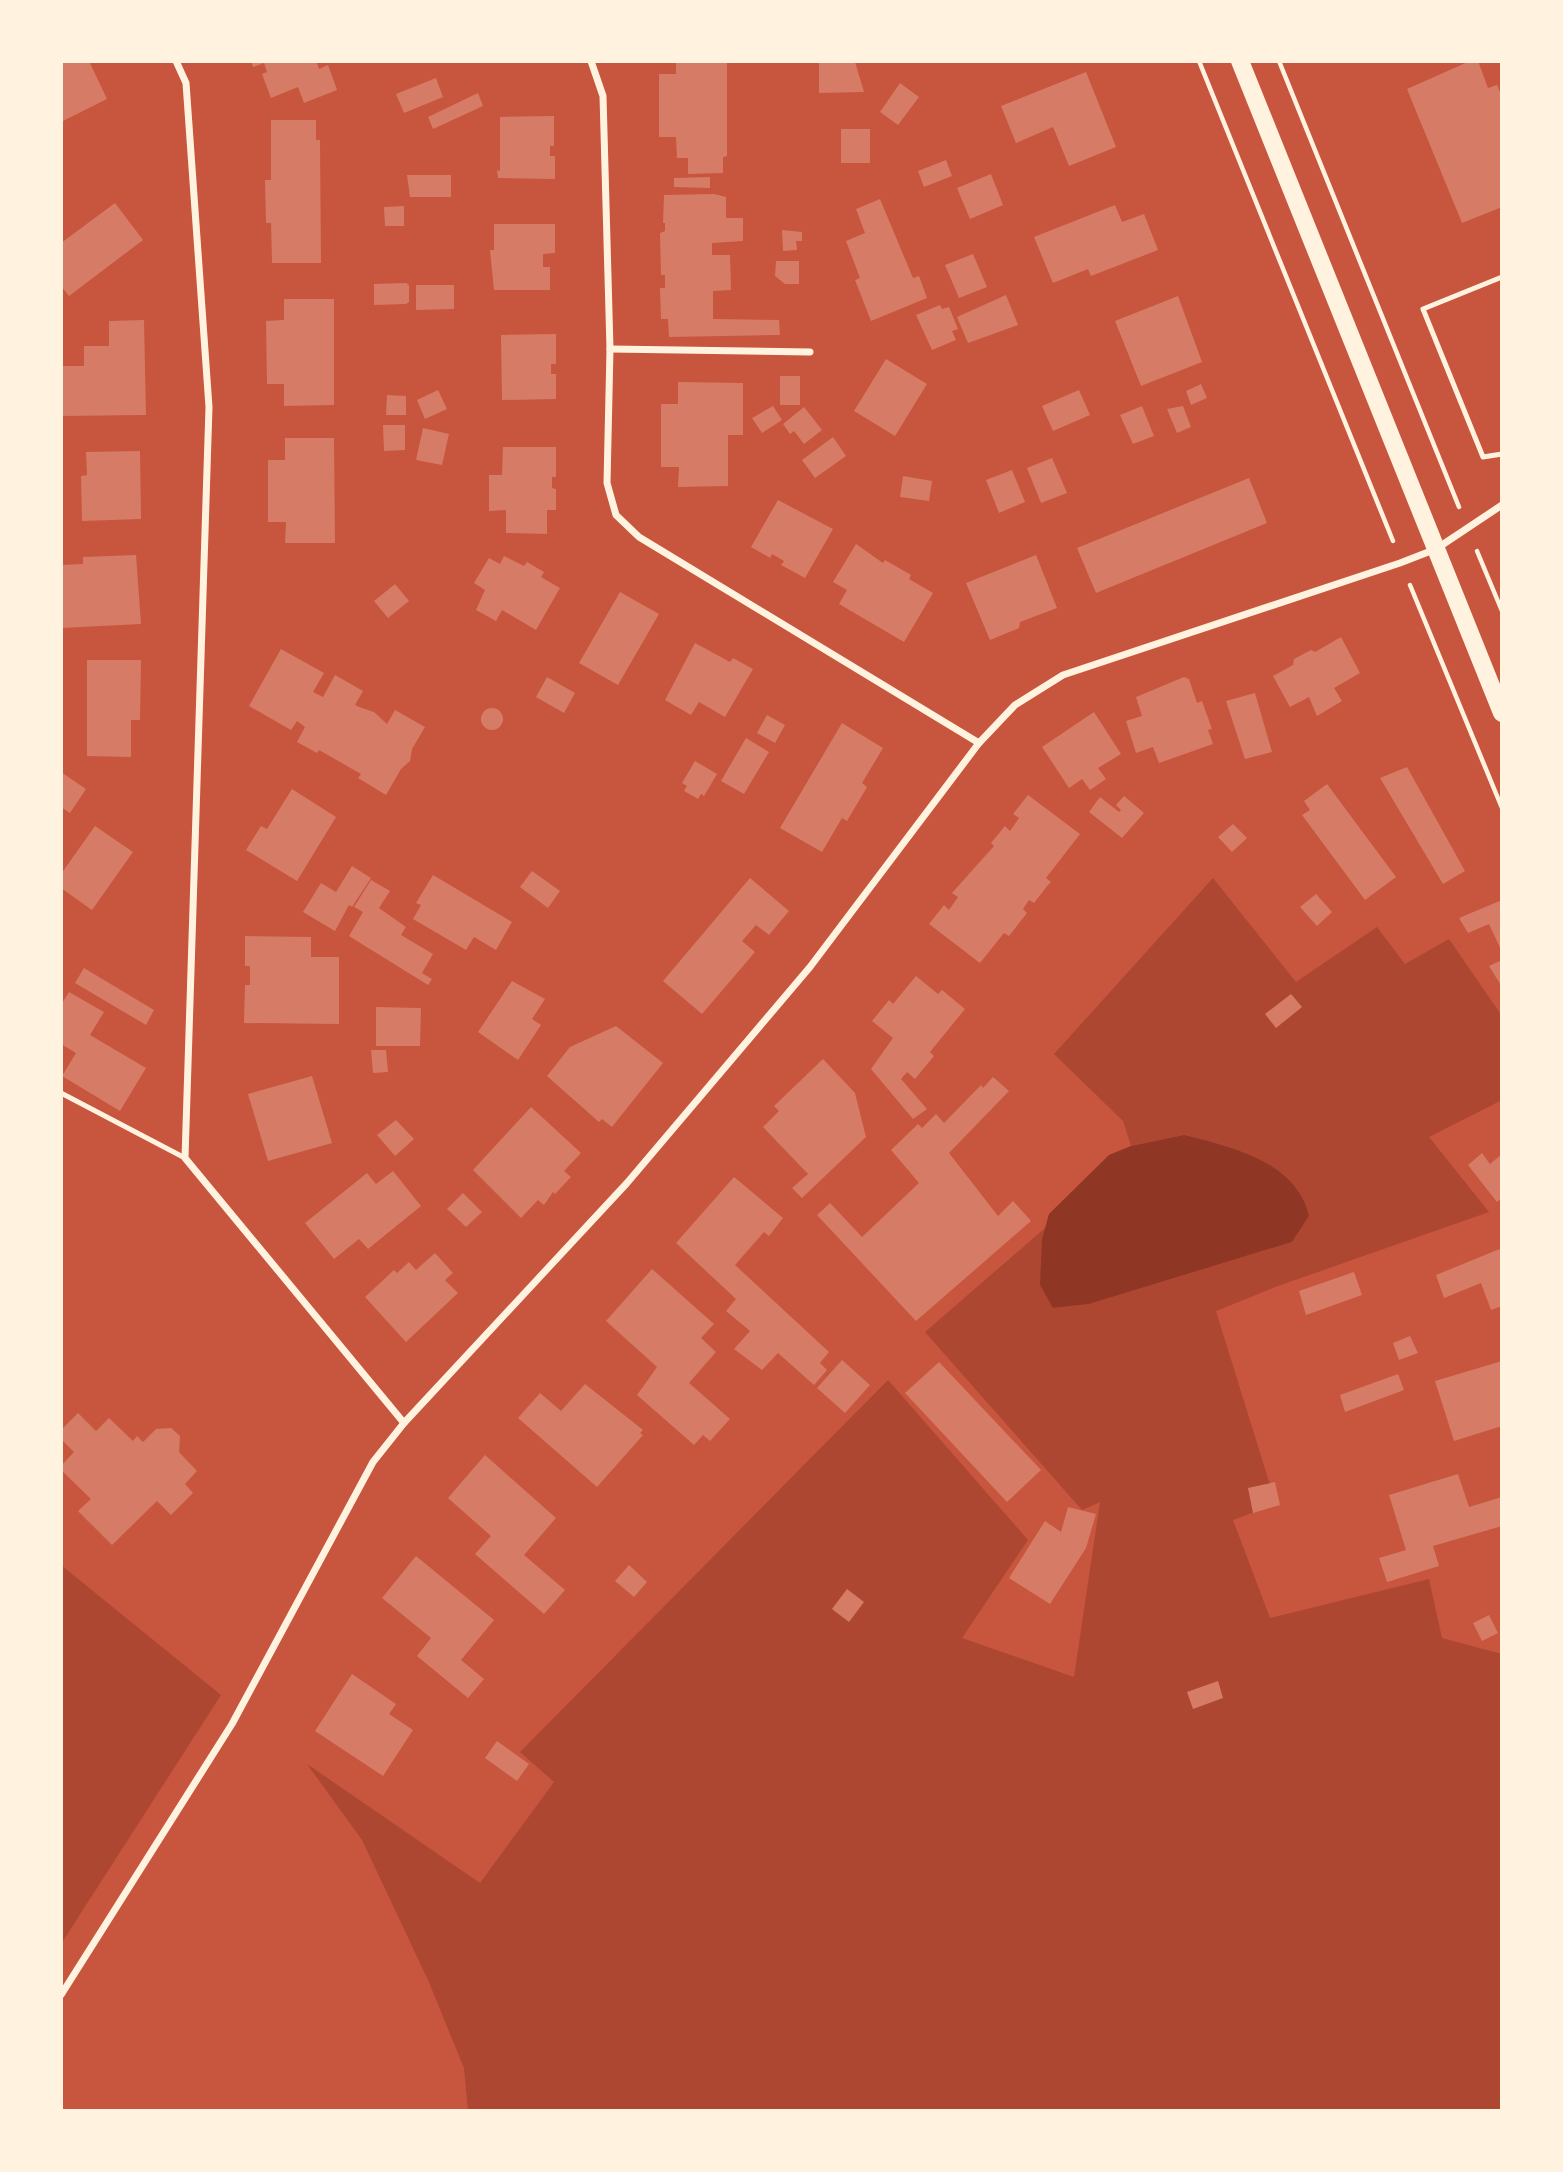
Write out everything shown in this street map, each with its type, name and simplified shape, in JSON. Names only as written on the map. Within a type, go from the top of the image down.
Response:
[{"type":"main road","points":[[1240,61],[1502,713]]},
{"type":"street","points":[[176,61],[186,83],[209,407],[185,1158],[404,1423]]},
{"type":"street","points":[[591,61],[603,96],[610,349],[607,483],[617,515],[639,537],[978,743]]},
{"type":"street","points":[[610,349],[810,352]]},
{"type":"street","points":[[61,1995],[232,1724],[373,1462],[404,1423],[627,1183],[810,967],[978,743],[1015,705],[1063,675],[1400,563],[1436,549],[1502,505]]},
{"type":"lane","points":[[1502,277],[1423,309],[1483,457],[1502,454]]},
{"type":"lane","points":[[61,1093],[185,1158]]},
{"type":"path","points":[[1199,61],[1400,563],[1502,808]]},
{"type":"path","points":[[1279,61],[1502,611]]},
{"type":"shaded area","points":[[1213,878],[1296,982],[1377,927],[1405,964],[1449,939],[1502,1016],[1502,1100],[1429,1137],[1489,1212],[1278,1286],[1216,1311],[1276,1504],[1233,1520],[1270,1618],[1429,1579],[1442,1638],[1502,1654],[1502,2111],[468,2111],[464,2068],[428,1980],[362,1840],[307,1764],[480,1883],[554,1782],[520,1752],[888,1380],[1028,1540],[962,1638],[1074,1677],[1100,1502],[1082,1510],[925,1332],[1045,1228],[1042,1239],[1053,1308],[1089,1304],[1292,1242],[1309,1216],[1184,1135],[1131,1146],[1123,1121],[1054,1054]]},
{"type":"shaded area","points":[[1184,1135],[1241,1151],[1276,1169],[1291,1182],[1302,1197],[1309,1216],[1292,1242],[1089,1304],[1053,1308],[1040,1285],[1042,1239],[1049,1214],[1109,1155],[1131,1146]]},
{"type":"shaded area","points":[[61,1565],[221,1695],[61,1944]]},
{"type":"building","points":[[61,61],[89,61],[107,99],[61,122]]},
{"type":"building","points":[[251,61],[316,61],[319,69],[328,65],[337,90],[304,103],[298,87],[271,98],[262,74],[267,72],[264,63],[253,67]]},
{"type":"building","points":[[676,61],[727,61],[727,156],[723,157],[723,173],[688,174],[688,158],[677,158],[676,137],[659,137],[659,74],[676,74]]},
{"type":"building","points":[[1470,61],[1478,61],[1488,88],[1497,85],[1502,97],[1502,207],[1462,223],[1407,89]]},
{"type":"building","points":[[819,62],[855,62],[864,92],[819,93]]},
{"type":"building","points":[[1086,72],[1116,147],[1069,166],[1053,127],[1016,143],[1001,106]]},
{"type":"building","points":[[436,78],[443,97],[404,113],[396,94]]},
{"type":"building","points":[[900,83],[919,97],[898,125],[880,112]]},
{"type":"building","points":[[478,93],[483,106],[433,129],[428,117]]},
{"type":"building","points":[[554,116],[554,146],[550,146],[550,156],[555,156],[555,179],[498,178],[500,117]]},
{"type":"building","points":[[271,120],[316,120],[316,140],[320,140],[321,263],[272,263],[271,223],[266,223],[265,180],[271,180]]},
{"type":"building","points":[[841,129],[870,129],[870,163],[841,163]]},
{"type":"building","points":[[946,160],[952,176],[924,187],[918,171]]},
{"type":"building","points":[[991,174],[1003,205],[970,219],[957,188]]},
{"type":"building","points":[[407,175],[451,175],[451,197],[410,197]]},
{"type":"building","points":[[710,177],[710,188],[674,187],[674,178]]},
{"type":"building","points":[[714,194],[726,197],[726,218],[743,218],[743,241],[712,243],[712,255],[730,255],[731,290],[713,291],[713,319],[779,320],[780,335],[669,337],[668,319],[661,319],[660,288],[665,288],[665,275],[661,275],[660,233],[665,231],[664,195]]},
{"type":"building","points":[[880,199],[913,278],[919,276],[927,298],[871,321],[855,280],[860,278],[846,241],[865,233],[856,209]]},
{"type":"building","points":[[115,203],[143,240],[69,296],[61,286],[61,243]]},
{"type":"building","points":[[1115,205],[1122,222],[1144,214],[1158,250],[1091,276],[1088,269],[1053,283],[1034,237]]},
{"type":"building","points":[[404,206],[404,226],[385,226],[384,207]]},
{"type":"building","points":[[494,224],[555,224],[555,253],[543,254],[543,267],[550,267],[550,290],[494,290],[490,250],[494,250]]},
{"type":"building","points":[[782,230],[802,232],[802,241],[796,241],[797,250],[783,251]]},
{"type":"building","points":[[973,254],[987,287],[959,298],[945,265]]},
{"type":"building","points":[[776,261],[799,261],[799,284],[785,284],[775,276]]},
{"type":"building","points":[[374,284],[409,285],[409,302],[374,305]]},
{"type":"building","points":[[416,285],[454,285],[454,309],[416,310]]},
{"type":"building","points":[[1006,295],[1018,325],[968,343],[957,317]]},
{"type":"building","points":[[1178,296],[1202,362],[1141,386],[1115,321]]},
{"type":"building","points":[[284,299],[334,299],[334,405],[284,406],[284,384],[267,384],[266,321],[284,320]]},
{"type":"building","points":[[940,305],[942,309],[949,307],[958,329],[952,331],[956,340],[932,350],[916,315]]},
{"type":"building","points":[[144,320],[146,415],[61,416],[61,366],[84,366],[84,346],[109,346],[109,321]]},
{"type":"building","points":[[556,334],[556,364],[551,364],[551,374],[556,374],[556,399],[502,400],[501,335]]},
{"type":"building","points":[[886,359],[927,384],[895,436],[854,411]]},
{"type":"building","points":[[780,376],[800,376],[800,405],[780,405]]},
{"type":"building","points":[[678,382],[743,383],[743,435],[728,435],[728,486],[678,487],[679,467],[661,467],[661,404],[678,404]]},
{"type":"building","points":[[1201,384],[1207,398],[1191,405],[1186,391]]},
{"type":"building","points":[[438,390],[447,409],[425,419],[417,400]]},
{"type":"building","points":[[1079,390],[1090,415],[1053,431],[1042,406]]},
{"type":"building","points":[[387,395],[406,396],[406,415],[386,415]]},
{"type":"building","points":[[773,406],[782,420],[762,433],[752,418]]},
{"type":"building","points":[[1142,406],[1154,436],[1133,444],[1120,415]]},
{"type":"building","points":[[1183,406],[1191,427],[1177,433],[1167,409]]},
{"type":"building","points":[[804,407],[822,430],[804,444],[794,431],[790,434],[783,424]]},
{"type":"building","points":[[383,425],[405,425],[405,450],[384,451]]},
{"type":"building","points":[[423,428],[449,434],[442,465],[416,460]]},
{"type":"building","points":[[833,437],[846,456],[815,478],[802,460]]},
{"type":"building","points":[[285,438],[334,438],[335,543],[285,543],[286,522],[268,522],[268,460],[285,460]]},
{"type":"building","points":[[503,447],[556,447],[556,477],[552,477],[552,488],[556,489],[556,510],[547,510],[547,534],[506,533],[506,510],[489,511],[489,475],[502,475]]},
{"type":"building","points":[[140,451],[141,519],[82,521],[81,476],[87,475],[86,452]]},
{"type":"building","points":[[1052,458],[1067,493],[1041,503],[1027,468]]},
{"type":"building","points":[[1012,470],[1025,502],[999,513],[986,480]]},
{"type":"building","points":[[903,476],[932,481],[929,501],[900,497]]},
{"type":"building","points":[[1249,478],[1267,523],[1096,593],[1077,548]]},
{"type":"building","points":[[778,500],[833,529],[805,578],[781,565],[784,561],[772,554],[770,558],[751,547]]},
{"type":"building","points":[[856,544],[883,563],[885,560],[911,575],[909,579],[933,593],[904,642],[839,604],[847,590],[833,582]]},
{"type":"building","points":[[136,555],[141,624],[61,628],[61,565],[83,564],[83,557]]},
{"type":"building","points":[[1036,555],[1057,608],[1020,622],[1019,628],[990,640],[966,583]]},
{"type":"building","points":[[504,556],[524,566],[527,562],[544,572],[541,577],[560,588],[536,630],[502,610],[496,621],[476,610],[485,590],[474,583],[489,558],[500,564]]},
{"type":"building","points":[[395,584],[409,601],[388,618],[374,601]]},
{"type":"building","points":[[620,592],[659,614],[618,685],[579,663]]},
{"type":"building","points":[[1341,637],[1360,673],[1334,688],[1342,701],[1317,716],[1309,697],[1290,707],[1273,676],[1293,665],[1294,659],[1311,650],[1315,652]]},
{"type":"building","points":[[695,643],[730,662],[733,658],[753,669],[725,717],[699,702],[691,715],[665,700]]},
{"type":"building","points":[[281,649],[324,673],[313,692],[323,697],[335,675],[363,691],[355,705],[374,712],[387,724],[395,710],[425,727],[412,749],[410,761],[401,769],[386,795],[358,778],[361,774],[319,750],[317,753],[297,742],[305,727],[297,721],[291,730],[249,706]]},
{"type":"building","points":[[87,660],[141,660],[140,720],[131,720],[131,757],[87,756]]},
{"type":"building","points":[[547,677],[575,693],[564,713],[536,697]]},
{"type":"building","points":[[1184,677],[1189,679],[1197,703],[1202,701],[1212,729],[1208,730],[1213,744],[1159,763],[1153,747],[1136,753],[1126,721],[1142,716],[1136,697]]},
{"type":"building","points":[[1255,693],[1272,752],[1245,759],[1226,701]]},
{"type":"building","points":[[492,708],[500,711],[503,719],[500,727],[492,730],[484,727],[481,719],[484,711]]},
{"type":"building","points":[[1094,712],[1121,754],[1098,768],[1106,779],[1090,790],[1082,779],[1069,788],[1042,747]]},
{"type":"building","points":[[767,715],[785,725],[775,743],[757,733]]},
{"type":"building","points":[[842,723],[883,748],[862,783],[867,787],[847,821],[842,818],[822,852],[780,828]]},
{"type":"building","points":[[746,738],[769,752],[744,794],[721,781]]},
{"type":"building","points":[[695,761],[717,774],[704,796],[701,794],[698,799],[684,791],[687,786],[682,783]]},
{"type":"building","points":[[1407,767],[1465,871],[1443,884],[1380,778]]},
{"type":"building","points":[[61,772],[86,789],[70,813],[61,807]]},
{"type":"building","points":[[1327,784],[1396,877],[1365,900],[1302,815],[1310,810],[1304,801]]},
{"type":"building","points":[[292,789],[336,817],[297,881],[246,850],[261,826],[267,829]]},
{"type":"building","points":[[1028,795],[1080,834],[1046,878],[1051,882],[1034,903],[1029,900],[1023,909],[1027,913],[1009,936],[1004,933],[980,963],[929,924],[944,905],[949,910],[958,897],[952,893],[994,846],[991,843],[1005,826],[1010,831],[1019,818],[1013,814]]},
{"type":"building","points":[[1124,796],[1144,813],[1122,838],[1089,812],[1100,797],[1119,812],[1121,810],[1116,805]]},
{"type":"building","points":[[1233,824],[1247,838],[1232,852],[1218,837]]},
{"type":"building","points":[[95,826],[133,852],[92,910],[61,888],[61,874]]},
{"type":"building","points":[[352,866],[371,878],[352,907],[349,905],[335,931],[303,912],[321,883],[336,892]]},
{"type":"building","points":[[532,871],[560,891],[548,908],[520,887]]},
{"type":"building","points":[[433,875],[512,922],[496,950],[474,937],[466,950],[413,919],[421,905],[416,903]]},
{"type":"building","points":[[750,878],[789,911],[769,935],[756,925],[742,941],[755,952],[702,1014],[663,981]]},
{"type":"building","points":[[371,880],[390,891],[379,908],[406,927],[401,935],[433,954],[422,973],[432,979],[428,985],[349,936],[363,912],[354,907]]},
{"type":"building","points":[[1316,894],[1332,912],[1317,926],[1300,907]]},
{"type":"building","points":[[1502,900],[1502,952],[1489,924],[1468,933],[1459,918]]},
{"type":"building","points":[[245,936],[311,937],[311,957],[339,957],[339,1024],[244,1023],[245,985],[250,985],[250,966],[245,966]]},
{"type":"building","points":[[1502,960],[1502,987],[1489,966]]},
{"type":"building","points":[[84,968],[154,1010],[146,1025],[75,983]]},
{"type":"building","points":[[916,976],[938,994],[942,990],[965,1009],[930,1052],[934,1056],[915,1079],[907,1072],[901,1079],[927,1109],[913,1119],[871,1069],[893,1038],[872,1021],[889,1000],[893,1004]]},
{"type":"building","points":[[512,981],[545,999],[532,1019],[541,1025],[518,1060],[478,1032]]},
{"type":"building","points":[[69,992],[104,1012],[90,1035],[146,1068],[120,1111],[62,1076],[76,1053],[61,1044],[61,1005]]},
{"type":"building","points":[[1291,994],[1302,1007],[1276,1028],[1265,1014]]},
{"type":"building","points":[[376,1007],[421,1008],[420,1046],[376,1046]]},
{"type":"building","points":[[616,1026],[663,1063],[612,1127],[602,1119],[599,1122],[547,1076],[570,1047]]},
{"type":"building","points":[[371,1050],[386,1050],[388,1072],[373,1073]]},
{"type":"building","points":[[823,1059],[855,1093],[866,1137],[802,1198],[792,1188],[808,1174],[763,1127],[779,1111],[774,1106]]},
{"type":"building","points":[[312,1076],[332,1143],[268,1161],[248,1094]]},
{"type":"building","points":[[993,1077],[1009,1091],[949,1153],[998,1216],[1013,1201],[1031,1221],[916,1321],[817,1215],[830,1203],[862,1237],[919,1183],[891,1150],[918,1124],[922,1128],[936,1114],[944,1123],[981,1085],[983,1088]]},
{"type":"building","points":[[531,1107],[581,1153],[564,1171],[571,1177],[555,1194],[553,1192],[544,1205],[538,1200],[521,1218],[473,1170]]},
{"type":"building","points":[[396,1120],[414,1139],[395,1156],[377,1135]]},
{"type":"building","points":[[1482,1153],[1490,1164],[1502,1154],[1502,1198],[1497,1202],[1468,1165]]},
{"type":"building","points":[[393,1171],[421,1206],[368,1249],[359,1239],[334,1259],[305,1223],[367,1173],[376,1184]]},
{"type":"building","points":[[734,1177],[783,1218],[769,1236],[764,1232],[735,1265],[829,1352],[820,1363],[827,1370],[814,1385],[778,1353],[762,1370],[734,1349],[750,1331],[726,1311],[736,1299],[676,1243]]},
{"type":"building","points":[[463,1193],[482,1212],[466,1227],[447,1209]]},
{"type":"building","points":[[1502,1248],[1502,1306],[1491,1310],[1481,1283],[1444,1298],[1436,1275]]},
{"type":"building","points":[[435,1253],[453,1273],[445,1280],[458,1293],[406,1342],[365,1297],[394,1270],[397,1273],[409,1262],[416,1270]]},
{"type":"building","points":[[652,1269],[714,1324],[701,1338],[716,1352],[689,1383],[730,1419],[710,1441],[703,1435],[694,1445],[637,1395],[657,1367],[606,1321]]},
{"type":"building","points":[[1354,1272],[1362,1295],[1306,1315],[1299,1291]]},
{"type":"building","points":[[1410,1336],[1418,1353],[1399,1360],[1393,1343]]},
{"type":"building","points":[[842,1360],[870,1385],[845,1413],[817,1388]]},
{"type":"building","points":[[1502,1361],[1502,1426],[1454,1441],[1435,1381]]},
{"type":"building","points":[[939,1362],[1041,1470],[1007,1502],[905,1393]]},
{"type":"building","points":[[1398,1374],[1404,1390],[1345,1412],[1340,1395]]},
{"type":"building","points":[[585,1384],[643,1430],[640,1433],[643,1435],[597,1487],[518,1418],[540,1393],[561,1411]]},
{"type":"building","points":[[78,1413],[96,1431],[109,1418],[133,1441],[137,1436],[143,1442],[156,1429],[171,1428],[180,1436],[179,1452],[197,1471],[185,1484],[193,1493],[171,1515],[157,1501],[112,1545],[78,1511],[91,1499],[61,1470],[61,1466],[74,1452],[61,1439],[61,1430]]},
{"type":"building","points":[[485,1455],[556,1518],[524,1555],[565,1590],[544,1614],[475,1554],[491,1536],[448,1498]]},
{"type":"building","points":[[1458,1474],[1469,1507],[1502,1497],[1502,1526],[1433,1546],[1439,1566],[1387,1582],[1379,1558],[1406,1550],[1389,1495]]},
{"type":"building","points":[[1275,1482],[1280,1505],[1253,1513],[1248,1488]]},
{"type":"building","points":[[1068,1507],[1096,1514],[1086,1548],[1050,1604],[1009,1578],[1045,1521],[1061,1532]]},
{"type":"building","points":[[416,1556],[494,1620],[461,1660],[484,1679],[468,1698],[417,1656],[431,1638],[382,1598]]},
{"type":"building","points":[[629,1565],[647,1582],[634,1597],[615,1581]]},
{"type":"building","points":[[847,1589],[864,1602],[849,1622],[832,1609]]},
{"type":"building","points":[[1489,1615],[1498,1633],[1482,1641],[1473,1623]]},
{"type":"building","points":[[352,1674],[396,1704],[389,1714],[413,1730],[383,1776],[315,1731]]},
{"type":"building","points":[[1218,1681],[1223,1698],[1193,1709],[1187,1692]]},
{"type":"building","points":[[497,1741],[529,1764],[517,1781],[485,1758]]}]
